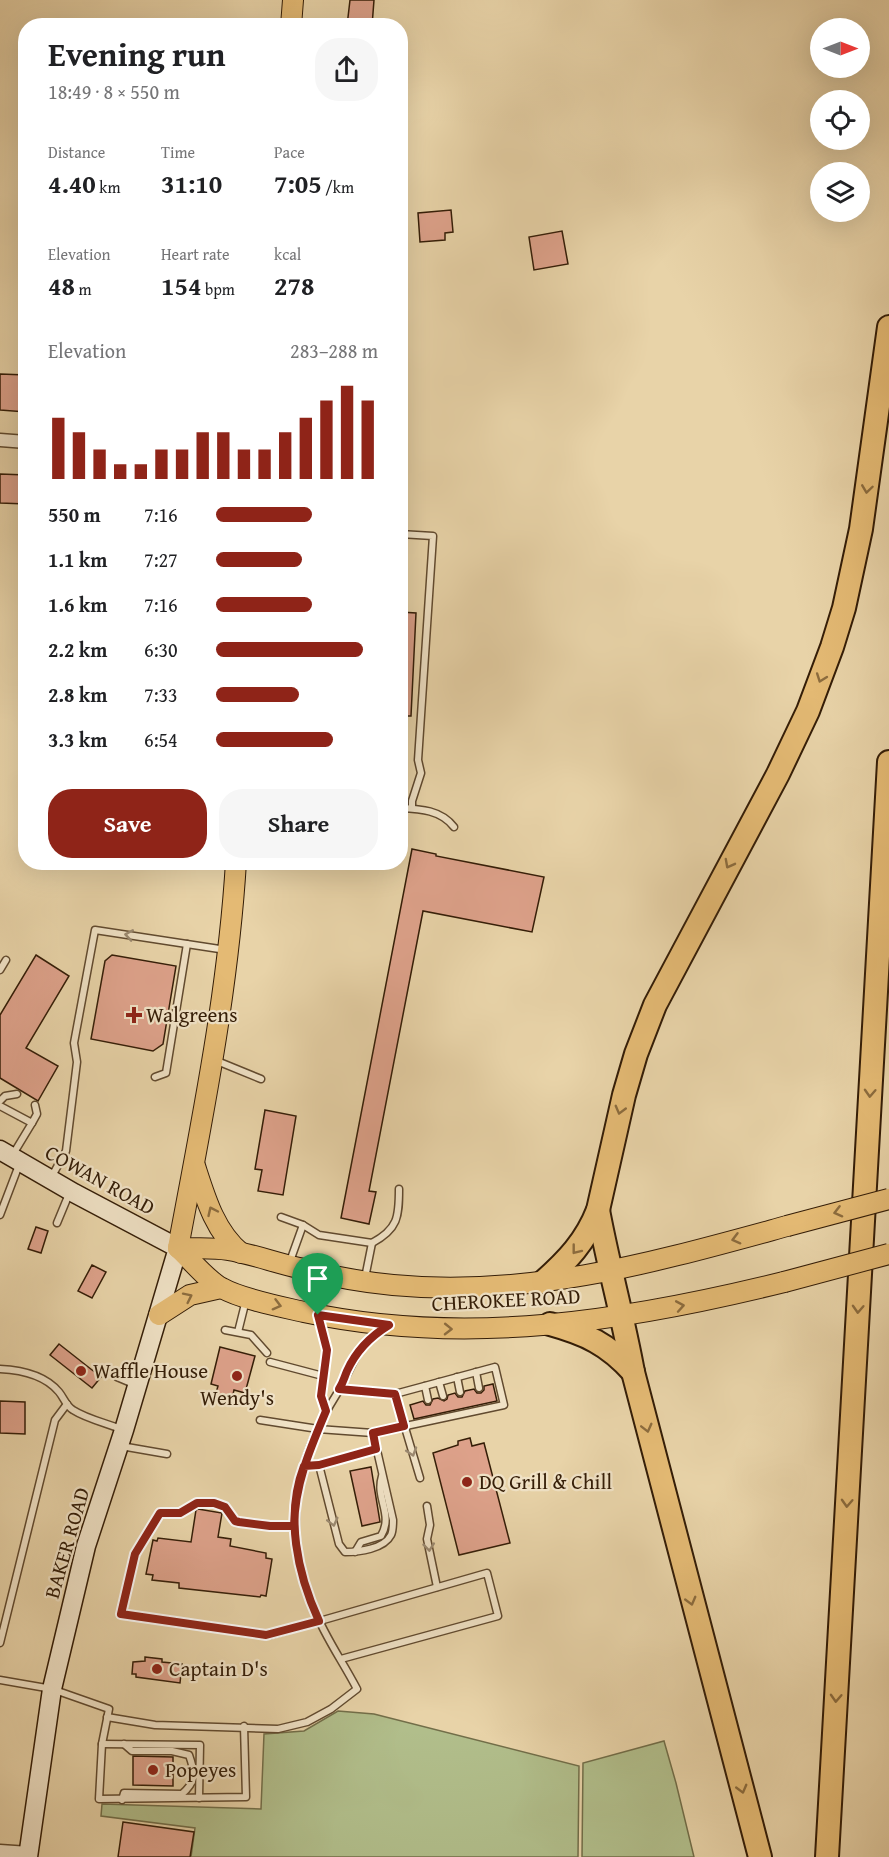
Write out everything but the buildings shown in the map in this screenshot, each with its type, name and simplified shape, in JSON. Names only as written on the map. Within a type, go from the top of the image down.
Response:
[{"type":"highway","points":[[543,1282],[574,1253],[593,1223],[624,1095],[636,1054],[655,1005],[778,774],[808,711],[832,647],[844,608],[861,529],[889,327]]},
{"type":"highway","points":[[827,1857],[889,762]]},
{"type":"highway","points":[[598,1210],[610,1271],[623,1316],[633,1372],[760,1857]]},
{"type":"highway","points":[[550,1324],[589,1337],[602,1344],[633,1372]]},
{"type":"main road","points":[[292,18],[293,0]]},
{"type":"main road","points":[[178,1248],[213,1059],[229,950],[235,870]]},
{"type":"main road","name":"COWAN ROAD","points":[[10,1156],[70,1191],[178,1248]]},
{"type":"main road","points":[[194,1163],[212,1212],[225,1237],[240,1253]]},
{"type":"main road","name":"CHEROKEE ROAD","points":[[178,1248],[227,1250],[364,1281],[415,1287],[474,1288],[543,1282],[610,1271],[889,1199]]},
{"type":"main road","name":"CHEROKEE ROAD","points":[[178,1248],[221,1288],[247,1297],[318,1315],[389,1325],[464,1330],[623,1316],[706,1301],[889,1254]]},
{"type":"main road","name":"BAKER ROAD","points":[[28,1855],[52,1689],[86,1546],[122,1438],[178,1248]]},
{"type":"main road","points":[[159,1315],[190,1295],[221,1288]]},
{"type":"street","points":[[0,440],[18,441]]},
{"type":"street","points":[[0,1851],[28,1855]]},
{"type":"lane","points":[[408,534],[433,536],[419,750],[421,773],[412,808]]},
{"type":"lane","points":[[408,808],[423,808],[447,818],[454,827]]},
{"type":"lane","points":[[50,1179],[66,1151],[77,1062],[74,1043],[95,930],[229,950]]},
{"type":"lane","points":[[155,1077],[166,1073],[187,944]]},
{"type":"lane","points":[[0,970],[6,960]]},
{"type":"lane","points":[[213,1059],[261,1079]]},
{"type":"lane","points":[[17,1094],[5,1096],[0,1103],[32,1123]]},
{"type":"lane","points":[[0,1215],[10,1156],[38,1114],[35,1105]]},
{"type":"lane","points":[[281,1217],[303,1225],[319,1235],[372,1243],[393,1229],[399,1208],[399,1189]]},
{"type":"lane","points":[[57,1223],[70,1191]]},
{"type":"lane","points":[[288,1265],[303,1225]]},
{"type":"lane","points":[[364,1281],[372,1243]]},
{"type":"lane","points":[[238,1332],[247,1297]]},
{"type":"lane","points":[[318,1315],[327,1350],[321,1396],[326,1411]]},
{"type":"lane","points":[[107,1717],[155,1725],[244,1726],[278,1729],[307,1722],[331,1709],[357,1689],[319,1621],[304,1579],[294,1526],[299,1480],[326,1411],[360,1350],[368,1340],[389,1325]]},
{"type":"lane","points":[[225,1330],[250,1335],[267,1353]]},
{"type":"lane","points":[[270,1362],[323,1376]]},
{"type":"lane","points":[[260,1420],[318,1429],[373,1433],[464,1411],[504,1405],[495,1367],[395,1394],[339,1389]]},
{"type":"lane","points":[[0,1369],[28,1373],[45,1379],[74,1410],[122,1438],[167,1454]]},
{"type":"lane","points":[[476,1372],[479,1388]]},
{"type":"lane","points":[[117,1377],[138,1385]]},
{"type":"lane","points":[[457,1377],[460,1392]]},
{"type":"lane","points":[[439,1382],[442,1396]]},
{"type":"lane","points":[[424,1386],[428,1400]]},
{"type":"lane","points":[[395,1394],[420,1478]]},
{"type":"lane","points":[[0,1643],[55,1420],[67,1404]]},
{"type":"lane","points":[[319,1465],[339,1544],[345,1552],[355,1552],[385,1543],[391,1534],[393,1520],[373,1433]]},
{"type":"lane","points":[[304,1466],[319,1465],[376,1449]]},
{"type":"lane","points":[[294,1526],[270,1526],[235,1521],[228,1509],[222,1505],[203,1502],[180,1513],[160,1513],[135,1554],[121,1614],[266,1635],[487,1574],[498,1616],[341,1659]]},
{"type":"lane","points":[[427,1506],[430,1525],[427,1539],[437,1587]]},
{"type":"lane","points":[[0,1680],[52,1689],[109,1708],[102,1744],[99,1799],[246,1797],[244,1726]]},
{"type":"lane","points":[[102,1744],[200,1745],[199,1798]]},
{"type":"lane","points":[[122,1800],[124,1793],[182,1794],[190,1787],[194,1771],[189,1755],[172,1751],[132,1751],[124,1744]]},
{"type":"green space","points":[[338,1711],[374,1714],[579,1766],[578,1857],[191,1857],[195,1828],[101,1816],[102,1804],[261,1809],[264,1734],[304,1731]]},
{"type":"green space","points":[[664,1741],[694,1857],[582,1857],[583,1763]]},
{"type":"place","name":"Walgreens","points":[[134,1015]]},
{"type":"place","name":"Waffle House","points":[[81,1371]]},
{"type":"place","name":"Wendy's","points":[[237,1376]]},
{"type":"place","name":"DQ Grill & Chill","points":[[467,1482]]},
{"type":"place","name":"Captain D's","points":[[157,1669]]},
{"type":"place","name":"Popeyes","points":[[153,1770]]},
{"type":"route","points":[[318,1315],[327,1350],[321,1396],[326,1411],[318,1429],[299,1480],[294,1526],[280,1527],[235,1521],[228,1509],[214,1503],[197,1503],[180,1513],[164,1511],[160,1513],[155,1517],[135,1554],[121,1614],[266,1635],[319,1621],[299,1562],[294,1526],[295,1509],[299,1480],[304,1466],[319,1465],[376,1449],[373,1433],[404,1426],[395,1394],[339,1389],[360,1350],[368,1340],[389,1325],[318,1315]]}]
